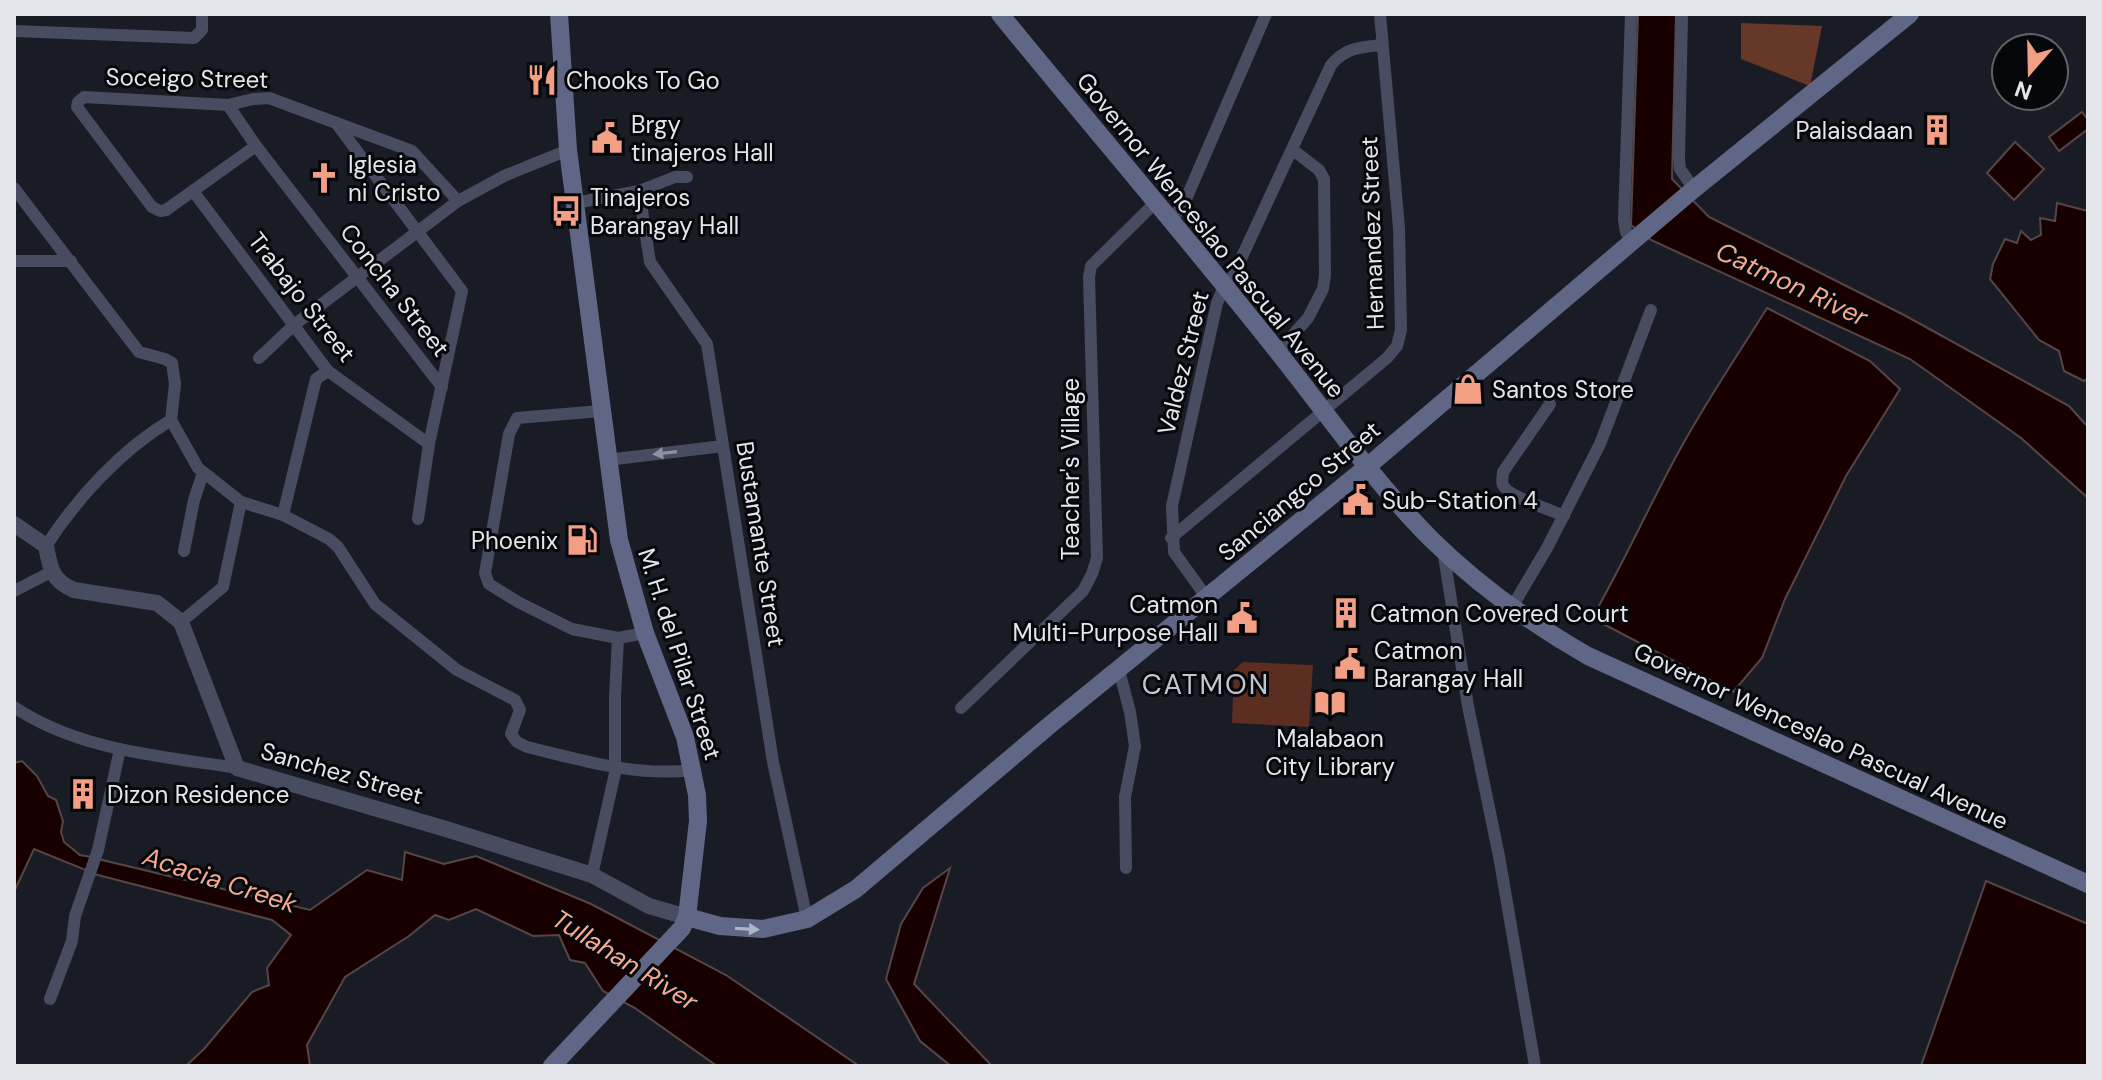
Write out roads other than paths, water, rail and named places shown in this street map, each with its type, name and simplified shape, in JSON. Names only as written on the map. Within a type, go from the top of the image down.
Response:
[{"type":"main road","name":"M. H. del Pilar Street","points":[[552,1066],[671,943],[687,917],[698,821],[693,770],[685,737],[645,633],[619,540],[568,150],[559,14]]},
{"type":"main road","name":"Governor Wenceslao Pascual Avenue","points":[[1000,14],[1172,220],[1368,466],[1443,550],[1512,607],[1588,656],[2088,884]]},
{"type":"main road","name":"Sanciangco Street","points":[[687,917],[720,926],[754,929],[785,925],[807,919],[856,889],[1368,466],[1691,191],[1910,14]]},
{"type":"street","points":[[14,31],[194,38],[202,30],[202,14]]},
{"type":"street","points":[[1172,220],[1186,199],[1266,14]]},
{"type":"street","name":"Hernandez Street","points":[[1171,538],[1324,413],[1397,346],[1401,330],[1399,228],[1380,14]]},
{"type":"street","points":[[1631,14],[1624,220],[1626,232],[1638,236]]},
{"type":"street","points":[[1682,14],[1679,159],[1680,169],[1691,191]]},
{"type":"street","name":"Valdez Street","points":[[1171,538],[1172,506],[1217,303],[1233,276],[1331,65],[1340,54],[1350,49],[1382,45]]},
{"type":"street","name":"Soceigo Street","points":[[193,191],[166,210],[152,207],[77,107],[78,102],[84,97],[228,105],[269,98],[412,151],[458,201]]},
{"type":"street","name":"Concha Street","points":[[228,105],[256,146],[442,387]]},
{"type":"street","points":[[336,123],[462,291],[429,444],[418,519]]},
{"type":"street","points":[[193,191],[256,146]]},
{"type":"street","points":[[259,358],[294,325],[458,201],[504,176],[568,150]]},
{"type":"street","points":[[1278,352],[1316,307],[1325,275],[1324,179],[1319,170],[1293,150]]},
{"type":"street","points":[[575,203],[639,191],[675,177],[687,177]]},
{"type":"street","points":[[14,188],[139,352],[172,363],[175,384],[171,420],[203,473],[241,502],[283,515],[314,530],[338,547],[375,604],[457,670],[515,700],[520,710],[511,734],[517,742],[527,747],[645,773],[693,770]]},
{"type":"street","name":"Trabajo Street","points":[[193,191],[328,371],[429,444]]},
{"type":"street","name":"Bustamante Street","points":[[639,191],[650,262],[707,344],[773,762],[807,919]]},
{"type":"street","name":"Teacher's Village","points":[[961,708],[1083,591],[1092,574],[1097,558],[1089,277],[1091,266],[1156,202]]},
{"type":"street","points":[[14,261],[71,261]]},
{"type":"street","points":[[1512,607],[1564,516],[1600,444],[1651,310]]},
{"type":"street","points":[[283,515],[316,379],[328,371]]},
{"type":"street","points":[[1550,404],[1503,472],[1502,483],[1506,490],[1519,497],[1564,516]]},
{"type":"street","points":[[601,411],[517,418],[509,434],[485,573],[489,584],[572,629],[618,638],[645,633]]},
{"type":"street","points":[[171,420],[151,432],[96,482],[64,518],[46,546],[51,572],[63,586],[74,590],[157,603],[181,622],[223,587],[241,502]]},
{"type":"street","points":[[607,460],[723,446]]},
{"type":"street","points":[[184,551],[203,473]]},
{"type":"street","points":[[14,524],[46,546]]},
{"type":"street","points":[[1171,538],[1174,552],[1207,598]]},
{"type":"street","points":[[1443,550],[1535,1066]]},
{"type":"street","points":[[14,591],[51,572]]},
{"type":"street","name":"Sanchez Street","points":[[181,622],[237,768],[592,875],[649,906],[687,917]]},
{"type":"street","points":[[592,875],[614,768],[618,638]]},
{"type":"street","points":[[1119,670],[1135,746],[1125,797],[1126,868]]},
{"type":"street","points":[[14,707],[48,728],[120,749],[237,768]]},
{"type":"street","points":[[50,999],[72,941],[75,916],[98,850],[120,749]]},
{"type":"water","name":"Catmon River","points":[[1638,14],[1676,14],[1672,179],[1709,217],[1904,315],[2069,406],[2088,427],[2088,498],[2021,438],[1910,359],[1651,240],[1631,225]]},
{"type":"water","points":[[2082,112],[2088,120],[2088,129],[2059,151],[2049,137]]},
{"type":"water","points":[[2015,142],[2044,169],[2014,200],[1987,173]]},
{"type":"water","points":[[2057,203],[2088,211],[2088,378],[2084,381],[2064,371],[2059,351],[2039,340],[1990,279],[1993,264],[2005,239],[2017,243],[2021,231],[2031,240],[2041,235],[2040,218],[2055,221]]},
{"type":"water","points":[[1767,308],[1870,361],[1900,389],[1846,476],[1785,599],[1762,658],[1733,692],[1592,618],[1683,444]]},
{"type":"water","points":[[22,761],[37,776],[48,796],[56,800],[63,821],[61,832],[64,842],[80,855],[92,857],[88,871],[34,849],[14,892],[14,763]]},
{"type":"water","name":"Tullahan River","points":[[405,852],[444,864],[476,856],[591,904],[726,975],[859,1066],[717,1066],[635,1008],[603,991],[585,963],[570,960],[559,935],[533,936],[476,909],[449,920],[435,915],[409,936],[345,977],[307,1045],[310,1066],[186,1066],[252,992],[269,985],[267,968],[291,935],[272,920],[94,874],[98,859],[310,910],[367,870],[402,880]]},
{"type":"water","points":[[950,868],[914,984],[992,1066],[951,1066],[920,1041],[886,979],[901,924],[923,888]]},
{"type":"water","points":[[1986,881],[2088,924],[2088,1066],[1921,1066]]},
{"type":"place","name":"Chooks To Go","points":[[542,80]]},
{"type":"place","name":"Palaisdaan","points":[[1937,130]]},
{"type":"place","name":"Brgy tinajeros Hall","points":[[607,138]]},
{"type":"place","name":"Iglesia ni Cristo","points":[[324,178]]},
{"type":"place","name":"Tinajeros Barangay Hall","points":[[566,211]]},
{"type":"place","name":"Santos Store","points":[[1468,389]]},
{"type":"place","name":"Sub-Station 4","points":[[1358,500]]},
{"type":"place","name":"Phoenix","points":[[582,540]]},
{"type":"place","name":"Catmon Covered Court","points":[[1346,613]]},
{"type":"place","name":"Catmon Multi-Purpose Hall","points":[[1242,618]]},
{"type":"place","name":"Catmon Barangay Hall","points":[[1350,664]]},
{"type":"place","name":"Malabaon City Library","points":[[1330,703]]},
{"type":"place","name":"Dizon Residence","points":[[83,794]]},
{"type":"district","name":"CATMON","points":[[1206,684]]},
{"type":"water label","name":"Acacia Creek","points":[[220,880]]}]
